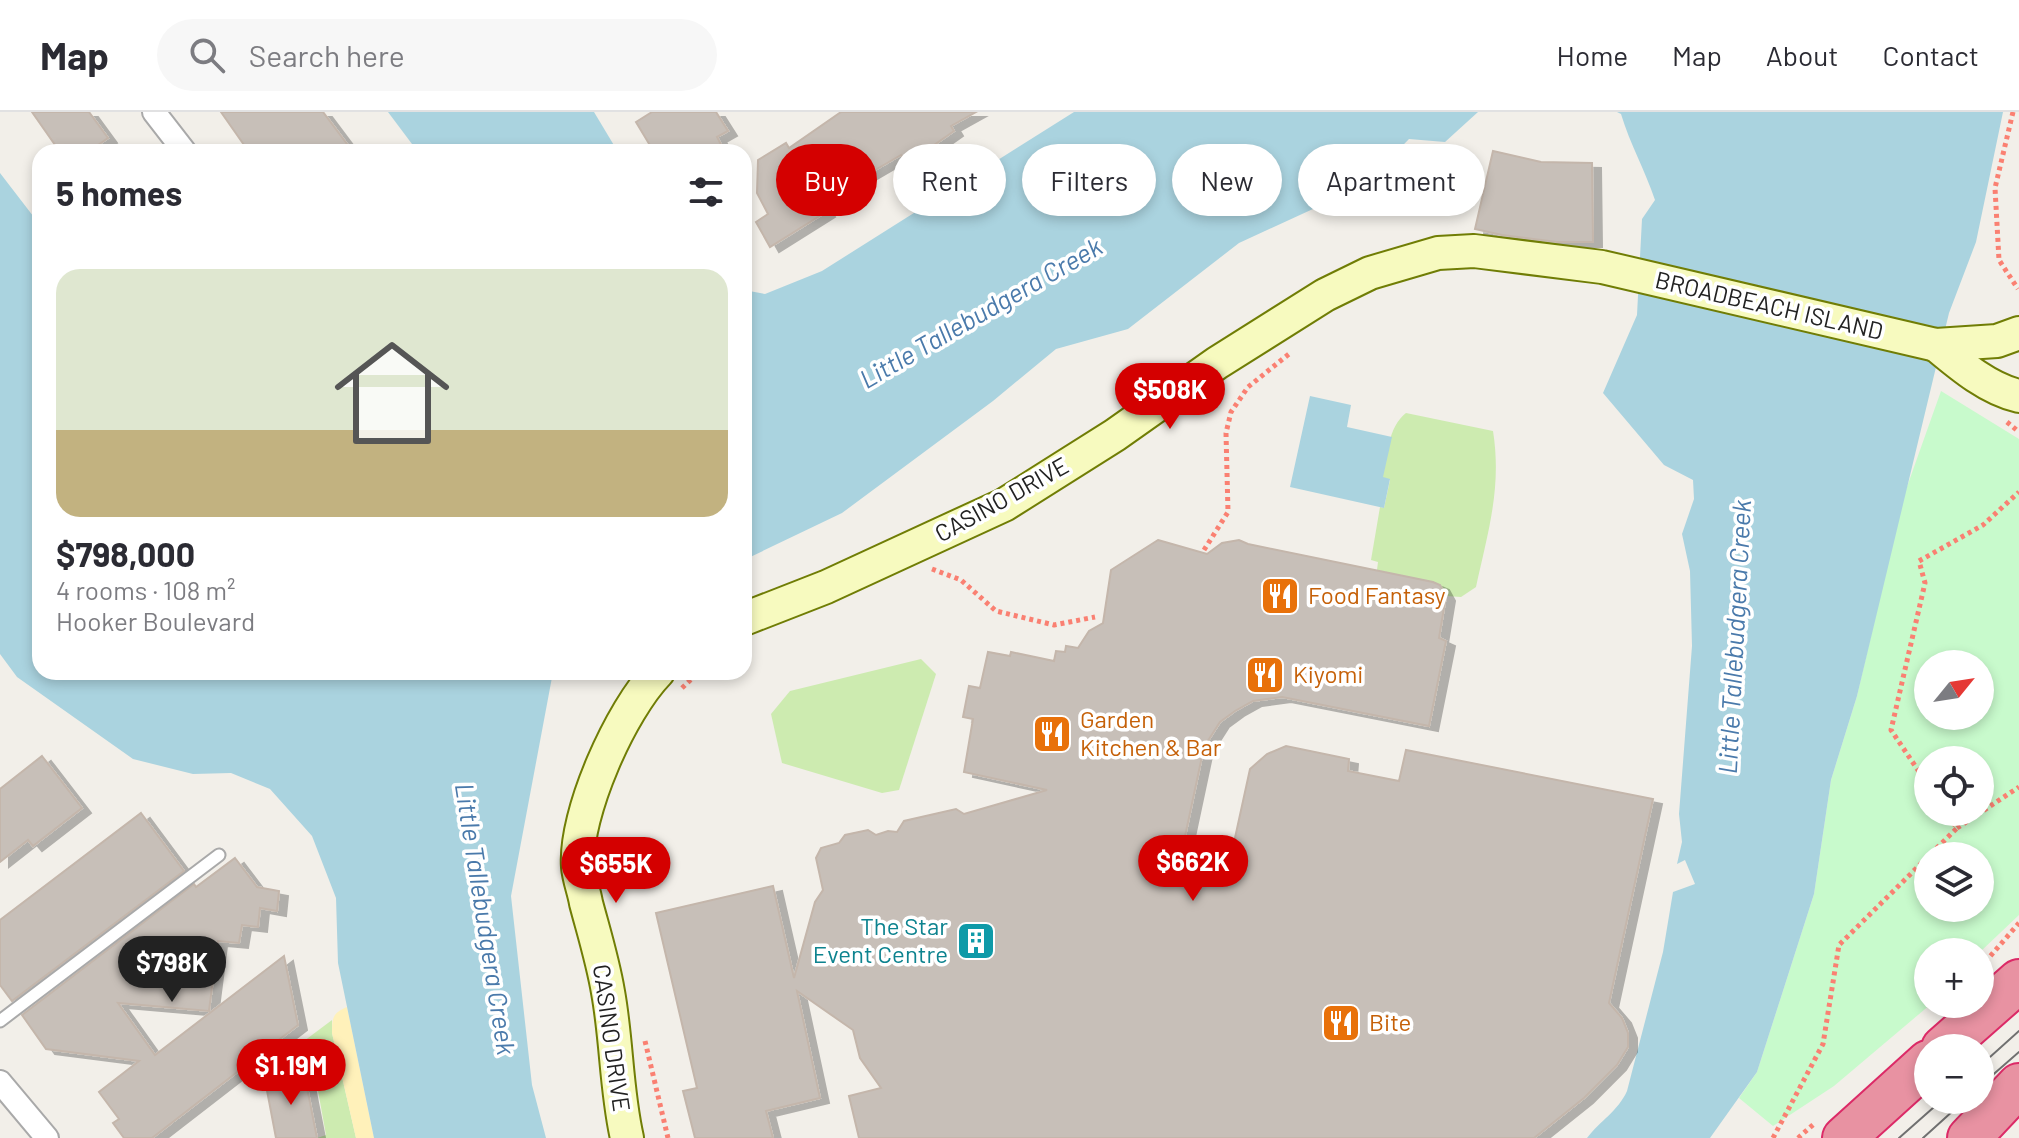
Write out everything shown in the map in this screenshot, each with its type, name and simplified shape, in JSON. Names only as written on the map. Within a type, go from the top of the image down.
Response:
[{"type":"highway","points":[[1959,1034],[2019,981]]},
{"type":"highway","points":[[1844,1138],[1914,1075]]},
{"type":"highway","points":[[1969,1138],[2019,1085]]},
{"type":"street","points":[[154,112],[179,144]]},
{"type":"street","name":"CASINO DRIVE","points":[[752,616],[826,587],[1004,505],[1115,435],[1272,326],[1370,273],[1438,253],[1474,251],[1602,267]]},
{"type":"street","name":"BROADBEACH ISLAND","points":[[1602,267],[1936,345],[1997,341],[2019,333]]},
{"type":"street","name":"BROADBEACH ISLAND","points":[[1936,345],[1960,366],[2008,394],[2019,396]]},
{"type":"street","name":"CASINO DRIVE","points":[[627,1138],[618,1100],[608,993],[578,868],[579,845],[585,815],[612,743],[632,708],[668,682]]},
{"type":"street","points":[[0,1082],[47,1138]]},
{"type":"lane","points":[[0,1021],[219,855]]},
{"type":"path","points":[[2013,112],[1995,188],[1999,260],[2018,289]]},
{"type":"path","points":[[1204,550],[1228,512],[1226,433],[1231,412],[1248,387],[1298,347]]},
{"type":"path","points":[[1914,764],[1891,730],[1925,583],[1919,561],[1983,525],[2019,492]]},
{"type":"path","points":[[918,576],[932,569],[961,580],[996,611],[1054,625],[1095,617]]},
{"type":"path","points":[[1773,1138],[1823,1044],[1839,945],[1957,828],[2019,787]]},
{"type":"path","points":[[1994,952],[2019,923]]},
{"type":"path","points":[[644,1033],[668,1138]]},
{"type":"green space","points":[[1941,391],[2019,439],[2019,915],[1994,939],[1914,938],[1914,1018],[1834,1086],[1773,1126],[1739,1098],[1757,1072],[1814,894],[1831,780],[1857,696],[1903,498]]},
{"type":"green space","points":[[1406,413],[1493,431],[1496,471],[1489,528],[1476,587],[1461,597],[1446,596],[1440,585],[1433,582],[1377,570],[1378,562],[1371,560],[1380,507],[1384,508],[1390,480],[1382,478],[1389,442],[1395,426]]},
{"type":"green space","points":[[921,659],[936,674],[899,790],[882,793],[782,763],[771,714],[790,691]]},
{"type":"green space","points":[[332,1020],[332,1033],[356,1138],[317,1138],[326,1135],[315,1074],[304,1075],[303,1072],[265,1080],[266,1085],[259,1090],[252,1080]]},
{"type":"sand","points":[[347,1007],[374,1138],[356,1138],[332,1033],[334,1016]]},
{"type":"water","points":[[388,112],[594,112],[613,144],[412,144]]},
{"type":"water","name":"Little Tallebudgera Creek","points":[[1074,112],[1478,112],[1445,142],[1409,139],[1404,144],[1298,144],[1298,216],[1239,243],[1128,329],[1056,349],[993,401],[842,513],[752,556],[752,292],[765,294],[822,271],[909,216],[1006,216],[1006,155],[1022,145],[1022,216],[1156,216],[1156,144],[1023,144]]},
{"type":"water","name":"Little Tallebudgera Creek","points":[[1617,112],[2003,112],[1976,242],[1949,313],[1857,696],[1831,780],[1814,894],[1757,1072],[1710,1138],[1587,1138],[1627,1091],[1663,952],[1673,892],[1695,884],[1685,860],[1677,864],[1682,842],[1679,814],[1692,646],[1690,571],[1682,534],[1694,499],[1693,480],[1664,465],[1603,393],[1637,315],[1642,219],[1655,200],[1621,114]]},
{"type":"water","name":"Little Tallebudgera Creek","points":[[0,173],[32,215],[32,680],[552,680],[511,896],[532,1085],[546,1138],[374,1138],[338,963],[336,898],[312,836],[270,789],[231,773],[193,774],[133,759],[17,677],[0,654]]},
{"type":"water","points":[[1310,396],[1351,405],[1347,427],[1392,437],[1383,477],[1390,479],[1384,508],[1290,487]]},
{"type":"building","points":[[32,112],[89,112],[108,138],[99,144],[54,144]]},
{"type":"building","points":[[221,112],[323,112],[347,144],[243,144]]},
{"type":"building","points":[[652,112],[716,112],[728,131],[717,137],[721,144],[649,144],[636,122]]},
{"type":"building","points":[[841,112],[976,112],[951,126],[954,131],[935,144],[893,144],[893,160],[877,169],[877,144],[795,144]]},
{"type":"building","points":[[776,149],[776,216],[820,216],[770,247],[756,222],[768,214],[757,193],[758,160]]},
{"type":"building","points":[[1493,151],[1541,162],[1592,163],[1593,242],[1557,242],[1475,229],[1478,216],[1485,216],[1485,186]]},
{"type":"building","points":[[1158,540],[1207,554],[1222,543],[1239,540],[1433,582],[1440,585],[1446,596],[1439,638],[1446,641],[1429,726],[1282,697],[1253,701],[1220,722],[1204,747],[1180,860],[1228,870],[1250,769],[1267,754],[1286,746],[1349,759],[1348,771],[1399,781],[1406,750],[1653,799],[1609,1003],[1622,1018],[1628,1033],[1628,1047],[1617,1065],[1584,1098],[1534,1138],[859,1138],[849,1096],[881,1088],[860,1058],[853,1030],[797,991],[820,1098],[766,1111],[773,1138],[695,1138],[683,1091],[697,1088],[656,913],[773,886],[794,978],[815,902],[823,890],[816,858],[821,848],[839,843],[845,835],[868,830],[876,835],[897,832],[904,821],[956,809],[964,814],[1047,790],[964,772],[973,719],[963,717],[969,686],[980,688],[988,652],[1010,656],[1011,652],[1054,661],[1056,651],[1065,652],[1066,646],[1078,648],[1089,631],[1103,623],[1111,570]]},
{"type":"building","points":[[42,756],[82,808],[33,846],[28,840],[0,862],[0,789]]},
{"type":"building","points":[[141,813],[184,871],[12,1001],[0,985],[0,920]]},
{"type":"building","points":[[235,858],[257,887],[279,891],[277,911],[260,908],[258,927],[242,925],[239,943],[218,941],[209,1011],[118,1003],[155,1055],[284,956],[298,1025],[152,1138],[124,1138],[113,1123],[119,1119],[99,1092],[139,1061],[46,1049],[22,1015],[194,884],[196,887]]},
{"type":"building","points":[[304,1072],[317,1138],[276,1138],[265,1080]]},
{"type":"tram line","points":[[1994,1053],[2019,1031]]},
{"type":"tram line","points":[[1994,1074],[2019,1052]]},
{"type":"tram line","points":[[1899,1138],[1926,1114]]},
{"type":"tram line","points":[[1923,1138],[1950,1114]]},
{"type":"place","name":"Food Fantasy","points":[[1280,596]]},
{"type":"place","name":"Kiyomi","points":[[1265,675]]},
{"type":"place","name":"Garden Kitchen & Bar","points":[[1052,734]]},
{"type":"place","name":"The Star Event Centre","points":[[976,941]]},
{"type":"place","name":"Bite","points":[[1341,1023]]}]
